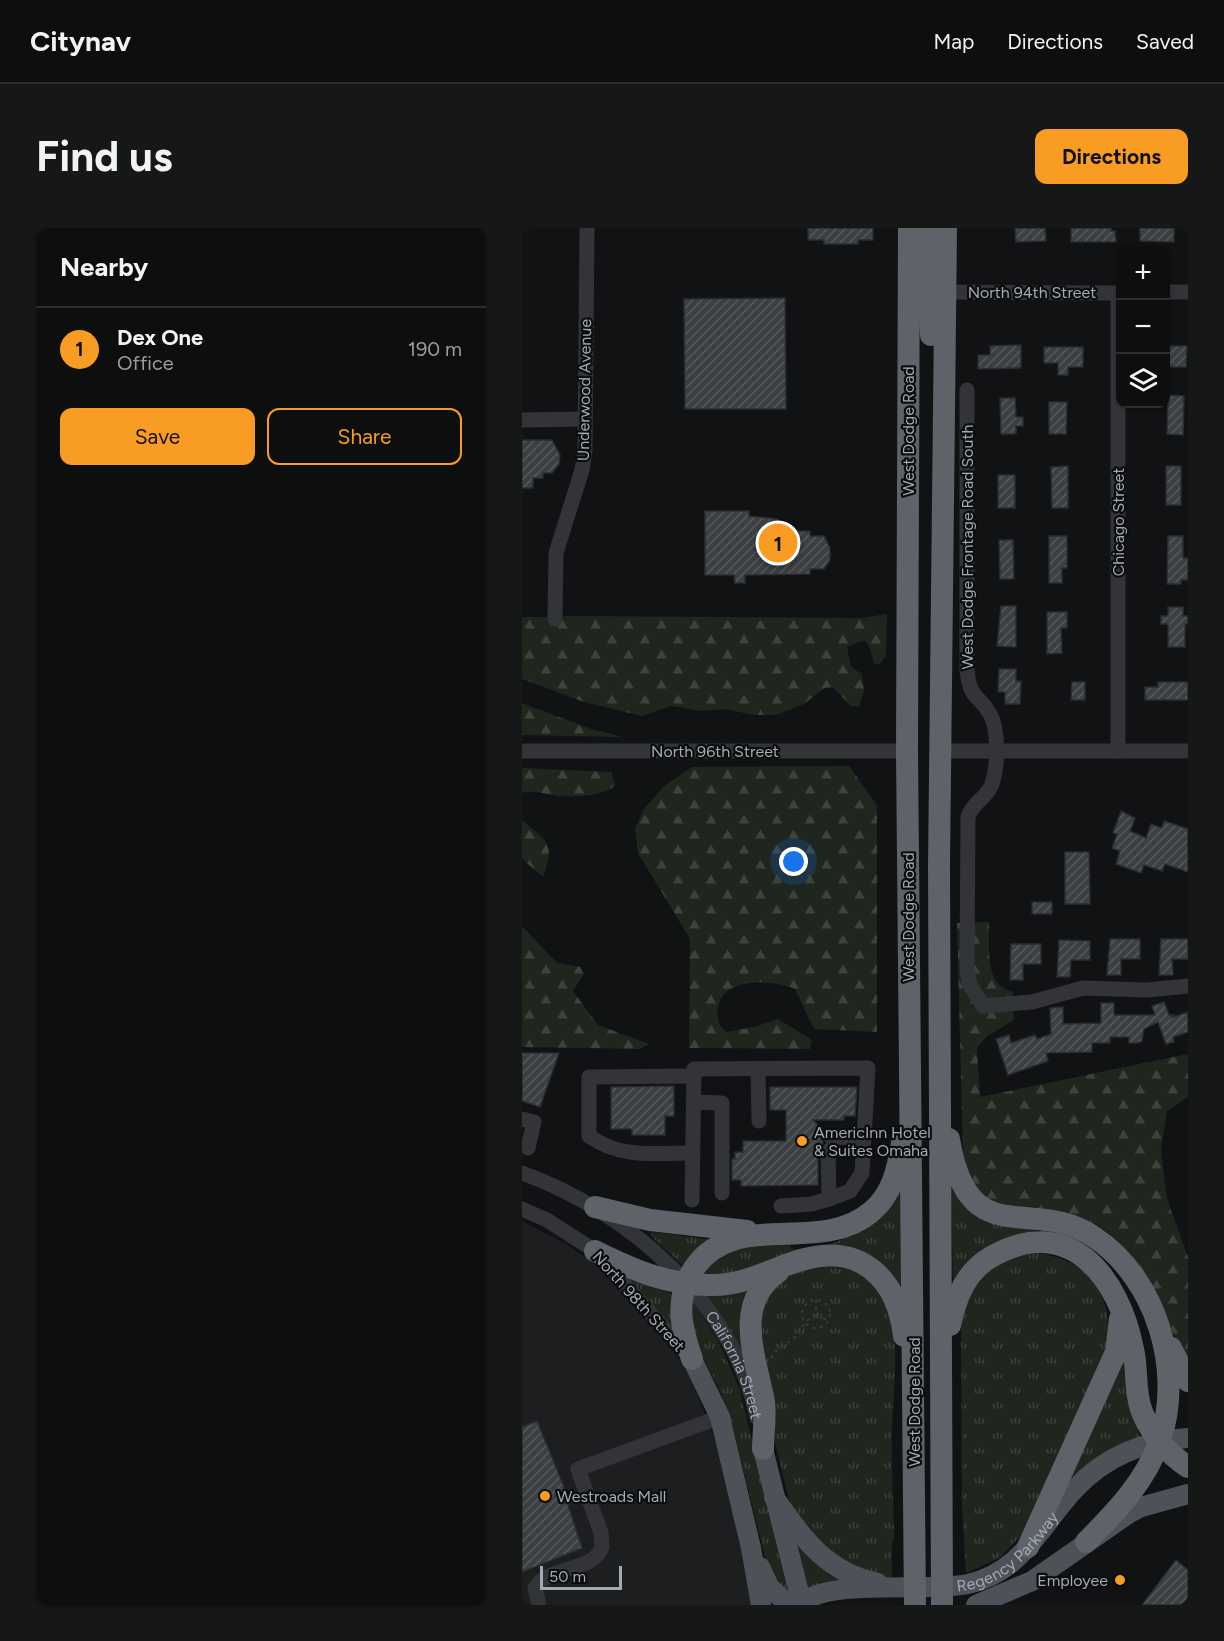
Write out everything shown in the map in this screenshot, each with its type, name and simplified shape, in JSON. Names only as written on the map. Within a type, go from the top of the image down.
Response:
[{"type":"highway","name":"West Dodge Road","points":[[908,1597],[915,1529],[907,751],[909,228]]},
{"type":"highway","points":[[929,228],[929,315],[943,401]]},
{"type":"highway","name":"West Dodge Road","points":[[942,1605],[940,751],[946,228]]},
{"type":"highway","points":[[692,1359],[681,1323],[686,1283],[693,1270],[710,1251],[729,1240],[756,1234],[834,1230],[861,1220],[879,1205],[896,1176],[910,1085]]},
{"type":"highway","points":[[940,1086],[956,1169],[969,1195],[993,1213],[1011,1218],[1058,1223],[1092,1235],[1126,1264],[1188,1382]]},
{"type":"highway","points":[[595,1207],[628,1216],[679,1225],[778,1234]]},
{"type":"highway","points":[[942,1362],[954,1308],[963,1283],[988,1258],[1004,1250],[1033,1243],[1064,1248],[1089,1260],[1100,1271],[1116,1297],[1134,1350],[1139,1402],[1149,1427],[1160,1442],[1188,1467]]},
{"type":"highway","points":[[595,1251],[645,1274],[686,1283],[727,1285],[825,1256],[854,1259],[867,1264],[891,1287],[904,1332],[913,1431]]},
{"type":"highway","points":[[763,1449],[764,1405],[752,1351],[750,1317],[757,1296],[765,1284],[786,1266]]},
{"type":"highway","points":[[1028,1547],[1116,1352],[1121,1326],[1116,1297]]},
{"type":"highway","points":[[1086,1542],[1132,1493],[1160,1442],[1167,1404],[1168,1370],[1153,1312]]},
{"type":"main road","name":"California Street","points":[[692,1359],[720,1416],[752,1548],[761,1605]]},
{"type":"main road","name":"Regency Parkway","points":[[798,1604],[837,1589],[908,1597],[983,1580],[1016,1561],[1089,1475],[1125,1452],[1160,1442],[1188,1438]]},
{"type":"main road","name":"California Street","points":[[763,1449],[798,1604]]},
{"type":"main road","name":"Regency Parkway","points":[[976,1605],[1032,1581],[1086,1542],[1141,1507],[1188,1494]]},
{"type":"main road","points":[[774,1497],[810,1548],[828,1563],[908,1597]]},
{"type":"main road","points":[[752,1548],[770,1588],[798,1604]]},
{"type":"street","name":"Underwood Avenue","points":[[555,619],[556,553],[584,465],[586,228]]},
{"type":"street","name":"North 94th Street","points":[[944,292],[1116,293]]},
{"type":"street","points":[[1170,292],[1188,292]]},
{"type":"street","name":"Chicago Street","points":[[1118,751],[1119,300]]},
{"type":"street","name":"West Dodge Frontage Road South","points":[[967,390],[967,670],[971,692],[991,717],[995,752],[993,781],[969,812],[967,826],[967,969],[970,985],[983,1006],[1032,1002],[1083,988],[1148,990],[1188,986]]},
{"type":"street","points":[[522,420],[585,419]]},
{"type":"street","name":"North 96th Street","points":[[522,751],[907,751]]},
{"type":"street","points":[[940,751],[1188,751]]},
{"type":"street","points":[[692,1200],[694,1069],[868,1068],[862,1173],[850,1191],[829,1199],[781,1206]]},
{"type":"street","points":[[758,1069],[759,1121]]},
{"type":"street","points":[[693,1153],[623,1152],[605,1148],[589,1136],[590,1077],[694,1076]]},
{"type":"street","points":[[693,1102],[722,1103],[722,1192]]},
{"type":"street","points":[[522,1119],[534,1122],[528,1148]]},
{"type":"street","points":[[829,1199],[829,1144],[864,1138]]},
{"type":"street","points":[[522,1173],[595,1207]]},
{"type":"street","name":"California Street","points":[[595,1207],[651,1246],[686,1283],[717,1325],[739,1365],[754,1406],[763,1449]]},
{"type":"street","name":"North 98th Street","points":[[522,1209],[548,1220],[595,1251],[692,1359]]},
{"type":"street","points":[[539,1605],[535,1588],[542,1578],[591,1561],[602,1547],[601,1533],[578,1469],[720,1416]]},
{"type":"path","points":[[816,1300],[816,1315]]},
{"type":"path","points":[[816,1300],[829,1307],[829,1321],[824,1327],[817,1329],[804,1322],[802,1316],[804,1307],[816,1300]]},
{"type":"path","points":[[816,1315],[829,1321]]},
{"type":"path","points":[[769,1361],[778,1348],[795,1336],[804,1322],[816,1315]]},
{"type":"shaded area","points":[[522,1221],[568,1245],[607,1273],[658,1328],[690,1376],[718,1448],[758,1605],[522,1605]]},
{"type":"green space","points":[[887,614],[886,656],[879,665],[874,663],[869,646],[864,640],[847,647],[851,667],[862,674],[864,691],[859,707],[851,706],[833,687],[825,688],[804,704],[776,715],[754,715],[724,709],[701,711],[671,706],[642,716],[584,702],[522,679],[522,617],[546,617],[552,623],[561,621],[564,616],[861,618]]},
{"type":"green space","points":[[522,703],[591,729],[623,737],[522,735]]},
{"type":"green space","points":[[849,766],[877,805],[877,1032],[814,1029],[795,989],[775,983],[750,983],[729,990],[722,997],[717,1014],[723,1029],[726,1032],[754,1027],[778,1019],[812,1040],[810,1049],[689,1048],[690,939],[638,853],[635,829],[643,810],[663,787],[692,767]]},
{"type":"green space","points":[[522,768],[611,772],[616,785],[604,792],[582,796],[522,793]]},
{"type":"green space","points":[[522,820],[542,838],[549,849],[543,877],[522,859]]},
{"type":"green space","points":[[989,922],[989,953],[992,973],[1003,988],[1013,992],[1014,1020],[987,1036],[977,1048],[980,1097],[1188,1054],[1188,1097],[1167,1111],[1161,1150],[1167,1199],[1188,1257],[1188,1369],[1163,1311],[1144,1275],[1119,1243],[1103,1229],[1069,1214],[1008,1205],[991,1200],[978,1192],[969,1180],[963,1153],[957,923]]},
{"type":"green space","points":[[522,926],[557,963],[580,967],[584,974],[573,991],[598,1025],[649,1044],[640,1049],[522,1047]]},
{"type":"green space","points":[[951,1180],[978,1212],[994,1223],[1005,1227],[1036,1229],[1036,1236],[953,1286]]},
{"type":"green space","points":[[900,1184],[905,1303],[874,1265],[773,1265],[702,1278],[709,1265],[717,1257],[738,1247],[790,1243],[791,1248],[797,1250],[828,1245],[846,1238],[845,1235]]},
{"type":"green space","points":[[652,1232],[707,1239],[709,1243],[687,1266],[683,1266],[650,1235]]},
{"type":"green space","points":[[1038,1253],[1072,1264],[1094,1283],[1102,1296],[1106,1310],[1108,1345],[1025,1532],[999,1558],[966,1573],[962,1508],[961,1318],[979,1278],[1010,1257]]},
{"type":"green space","points":[[806,1266],[847,1269],[855,1272],[872,1283],[888,1306],[895,1340],[892,1431],[894,1541],[892,1541],[892,1579],[874,1577],[838,1566],[791,1508],[775,1442],[773,1411],[756,1334],[771,1288],[779,1280]]},
{"type":"green space","points":[[633,1279],[673,1294],[675,1330],[631,1282]]},
{"type":"green space","points":[[750,1289],[748,1366],[729,1329],[707,1296]]},
{"type":"green space","points":[[692,1300],[718,1340],[740,1390],[789,1595],[770,1577],[732,1424],[718,1386],[694,1341]]},
{"type":"green space","points":[[1121,1360],[1125,1361],[1140,1438],[1072,1481],[1070,1479]]},
{"type":"green space","points":[[791,1533],[850,1581],[806,1591]]},
{"type":"building","points":[[808,228],[873,228],[873,240],[858,240],[858,244],[824,244],[824,240],[808,240]]},
{"type":"building","points":[[1015,228],[1045,228],[1046,241],[1016,242]]},
{"type":"building","points":[[1071,228],[1111,228],[1111,231],[1115,231],[1116,242],[1071,242]]},
{"type":"building","points":[[1140,228],[1174,228],[1174,242],[1140,241]]},
{"type":"building","points":[[785,298],[786,409],[685,409],[684,299]]},
{"type":"building","points":[[1021,345],[1021,368],[978,369],[978,355],[990,355],[990,346]]},
{"type":"building","points":[[1170,346],[1187,346],[1186,367],[1170,367]]},
{"type":"building","points":[[1044,347],[1083,347],[1083,367],[1068,367],[1068,375],[1058,375],[1058,363],[1044,363]]},
{"type":"building","points":[[1170,395],[1184,396],[1183,435],[1167,434]]},
{"type":"building","points":[[1000,398],[1015,398],[1016,417],[1023,417],[1023,426],[1016,426],[1016,434],[1001,434]]},
{"type":"building","points":[[1049,402],[1067,402],[1066,434],[1049,434]]},
{"type":"building","points":[[522,440],[552,440],[560,455],[559,464],[552,473],[543,473],[543,478],[533,478],[533,488],[522,488]]},
{"type":"building","points":[[1068,466],[1068,508],[1052,508],[1051,467]]},
{"type":"building","points":[[1166,466],[1181,466],[1181,505],[1166,505]]},
{"type":"building","points":[[998,475],[1015,475],[1015,508],[998,508]]},
{"type":"building","points":[[705,511],[749,511],[749,516],[778,519],[778,531],[810,531],[810,536],[824,536],[830,548],[830,560],[824,569],[810,569],[810,574],[745,575],[745,583],[735,583],[734,575],[705,575]]},
{"type":"building","points":[[1049,536],[1067,536],[1067,568],[1062,568],[1062,583],[1049,583]]},
{"type":"building","points":[[1168,536],[1183,536],[1183,558],[1188,558],[1188,580],[1181,580],[1181,584],[1167,584]]},
{"type":"building","points":[[999,540],[1013,540],[1014,579],[1000,579]]},
{"type":"building","points":[[1001,606],[1016,606],[1016,647],[997,646]]},
{"type":"building","points":[[1168,607],[1183,607],[1183,616],[1188,616],[1188,624],[1185,624],[1185,647],[1168,647],[1168,624],[1161,624],[1161,616],[1168,616]]},
{"type":"building","points":[[1047,612],[1067,612],[1067,628],[1061,628],[1062,653],[1047,654]]},
{"type":"building","points":[[999,669],[1016,669],[1016,681],[1021,681],[1020,704],[1005,704],[1005,692],[998,692]]},
{"type":"building","points":[[1072,682],[1085,682],[1085,700],[1071,700]]},
{"type":"building","points":[[1158,682],[1188,682],[1188,700],[1145,700],[1145,687],[1158,687]]},
{"type":"building","points":[[1121,811],[1135,818],[1130,831],[1146,838],[1151,824],[1162,828],[1164,821],[1188,829],[1188,872],[1165,864],[1162,871],[1144,865],[1141,873],[1116,864],[1120,851],[1112,848],[1117,834],[1113,833]]},
{"type":"building","points":[[1065,852],[1089,852],[1090,904],[1065,904]]},
{"type":"building","points":[[1032,902],[1052,902],[1052,914],[1032,914]]},
{"type":"building","points":[[1110,939],[1140,939],[1140,959],[1121,959],[1121,975],[1107,975]]},
{"type":"building","points":[[1161,939],[1188,939],[1188,959],[1172,959],[1173,975],[1159,975]]},
{"type":"building","points":[[1059,940],[1090,941],[1090,960],[1071,960],[1070,977],[1057,977]]},
{"type":"building","points":[[1011,944],[1041,944],[1041,964],[1023,964],[1023,980],[1010,980]]},
{"type":"building","points":[[1164,1002],[1169,1015],[1174,1015],[1170,1018],[1188,1012],[1188,1032],[1173,1037],[1174,1042],[1166,1044],[1158,1022],[1144,1029],[1142,1041],[1138,1043],[1129,1043],[1129,1037],[1110,1037],[1110,1043],[1092,1043],[1092,1052],[1046,1053],[1048,1061],[1008,1075],[996,1039],[1009,1035],[1011,1043],[1035,1035],[1037,1039],[1051,1034],[1050,1008],[1063,1007],[1063,1024],[1101,1023],[1101,1003],[1114,1003],[1114,1015],[1155,1015],[1152,1006]]},
{"type":"building","points":[[522,1053],[559,1053],[540,1107],[522,1101]]},
{"type":"building","points":[[674,1086],[674,1116],[665,1116],[665,1135],[632,1135],[632,1129],[611,1129],[611,1087]]},
{"type":"building","name":"AmericInn Hotel & Suites Omaha","points":[[770,1087],[857,1087],[855,1116],[844,1116],[844,1120],[813,1120],[824,1131],[821,1136],[823,1143],[818,1151],[818,1185],[741,1186],[741,1180],[732,1180],[732,1159],[735,1159],[735,1152],[743,1152],[743,1141],[786,1141],[786,1110],[770,1110]]},
{"type":"building","name":"Westroads Mall","points":[[537,1421],[571,1504],[568,1505],[582,1548],[522,1572],[522,1427]]},
{"type":"building","points":[[1176,1560],[1188,1570],[1188,1605],[1142,1605]]},
{"type":"place","name":"Dex One","points":[[778,543]]},
{"type":"place","name":"AmericInn Hotel & Suites Omaha","points":[[802,1141]]},
{"type":"place","name":"Westroads Mall","points":[[545,1496]]},
{"type":"place","name":"Employee","points":[[1120,1580]]}]
